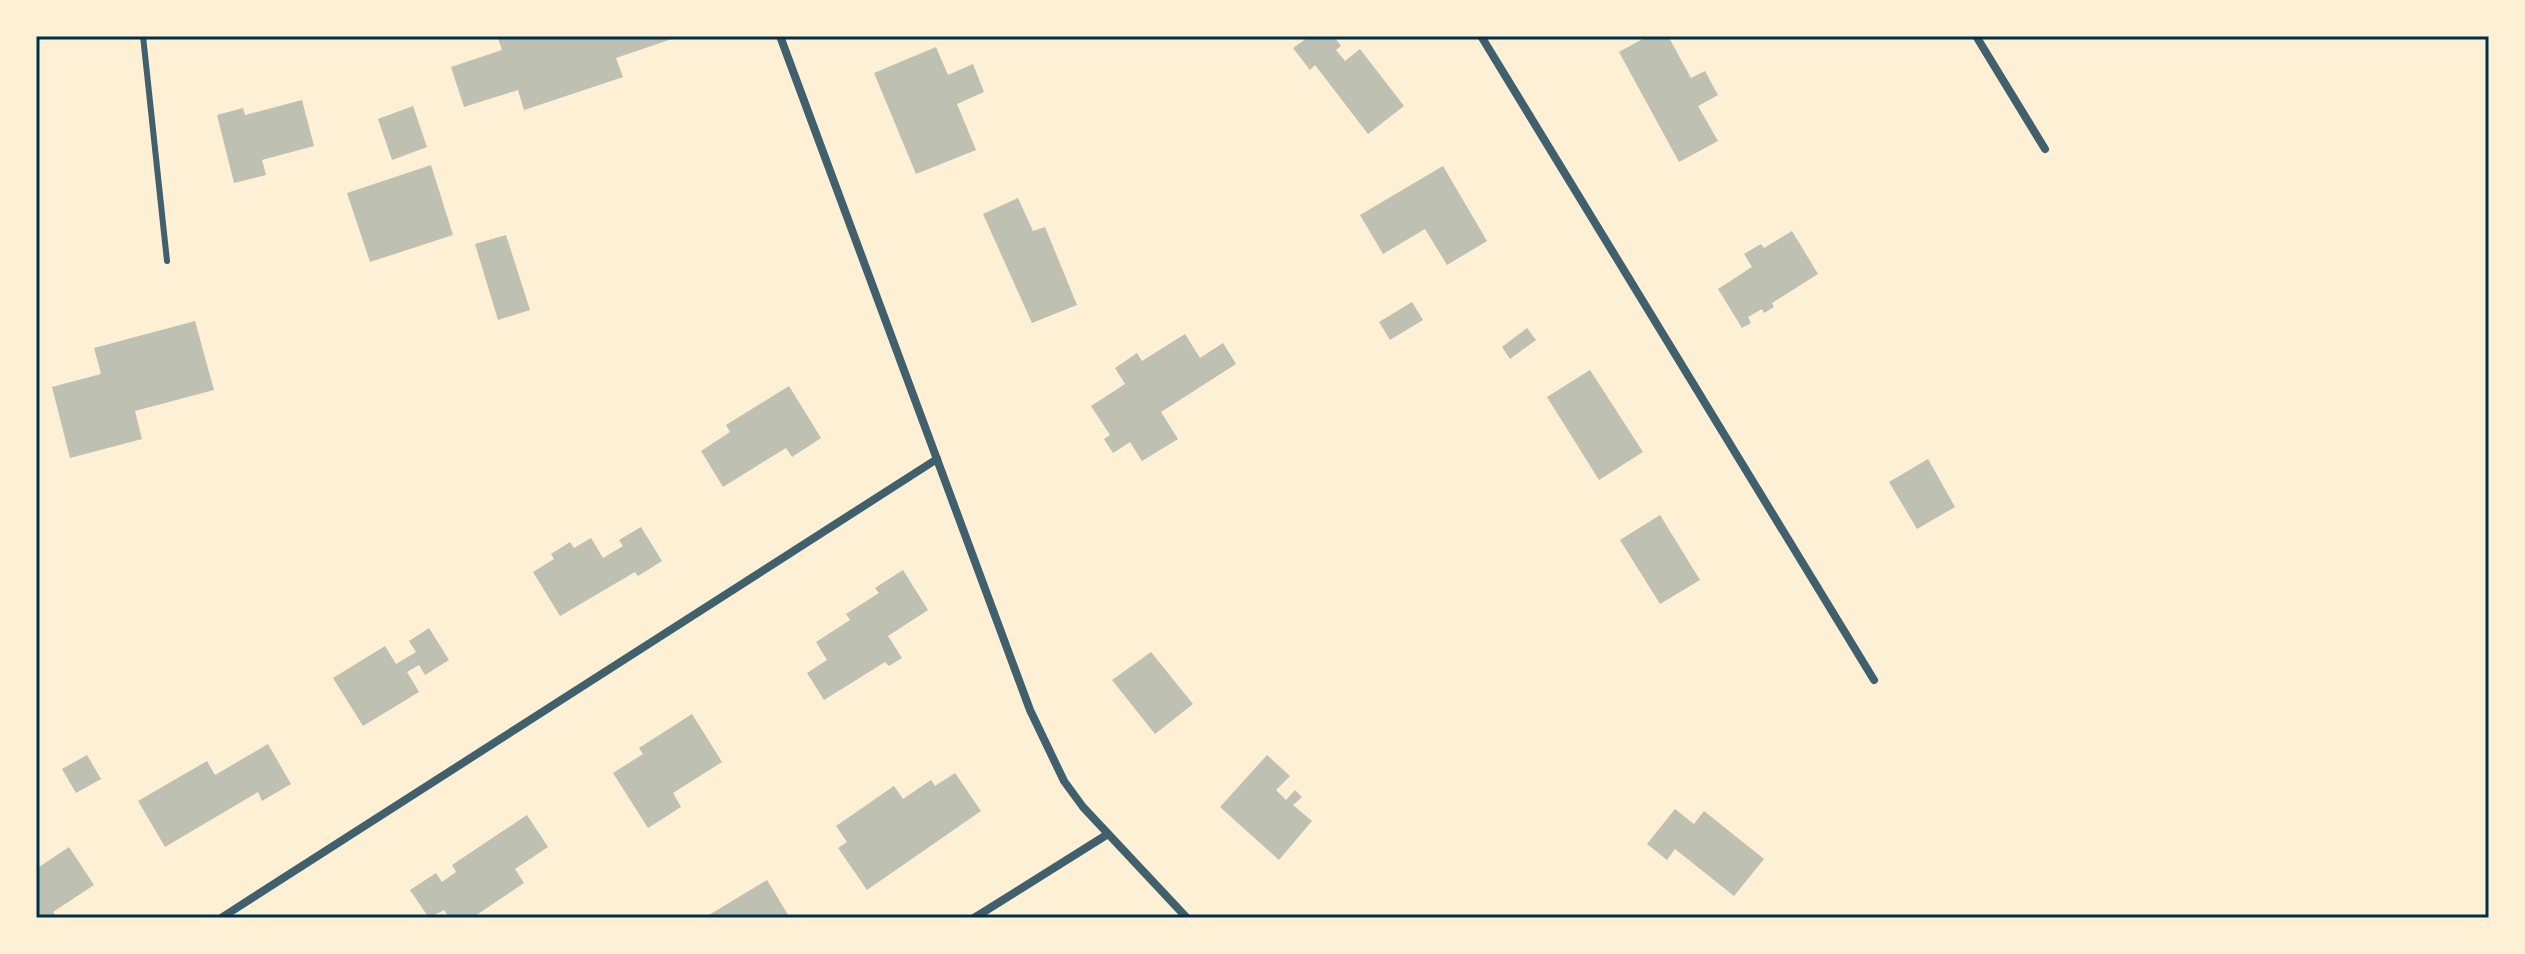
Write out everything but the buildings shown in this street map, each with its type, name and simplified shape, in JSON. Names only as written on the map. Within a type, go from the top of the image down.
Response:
[{"type":"street","points":[[780,36],[1035,721],[1064,781],[1108,834],[1187,918]]},
{"type":"street","points":[[1481,36],[1874,680]]},
{"type":"street","points":[[1976,36],[2045,149]]},
{"type":"street","points":[[221,918],[937,459]]},
{"type":"street","points":[[974,918],[1108,834]]},
{"type":"lane","points":[[143,36],[167,261]]}]
